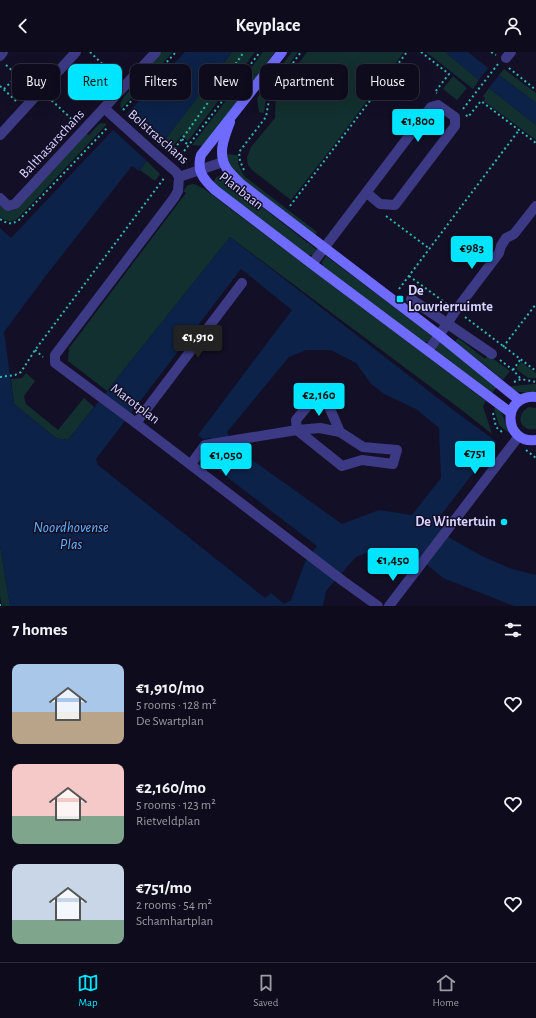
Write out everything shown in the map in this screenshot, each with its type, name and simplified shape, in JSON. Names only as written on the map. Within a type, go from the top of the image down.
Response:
[{"type":"street","points":[[0,56],[3,52]]},
{"type":"street","points":[[60,72],[76,52]]},
{"type":"street","points":[[104,108],[156,52]]},
{"type":"street","points":[[232,116],[282,52]]},
{"type":"street","points":[[0,135],[24,108],[35,100]]},
{"type":"street","points":[[312,264],[324,247],[431,108],[438,104],[458,114],[454,126],[395,205],[380,204],[366,193]]},
{"type":"street","name":"Bolstraschans","points":[[104,108],[176,172],[179,177],[223,162]]},
{"type":"street","name":"Balthasarschans","points":[[0,198],[8,206],[15,204],[104,108]]},
{"type":"street","name":"Planbaan","points":[[232,116],[224,140],[222,151],[223,162],[240,184],[439,335],[519,400]]},
{"type":"street","name":"Planbaan","points":[[232,116],[201,155],[199,169],[207,183],[312,264],[511,413]]},
{"type":"street","name":"Marotplan","points":[[179,177],[178,191],[174,198],[55,355],[55,363],[378,606]]},
{"type":"street","points":[[428,350],[499,253],[506,238],[514,234],[536,206]]},
{"type":"street","points":[[134,421],[242,283]]},
{"type":"street","points":[[411,299],[492,354]]},
{"type":"street","points":[[190,464],[205,445],[297,430],[320,428],[340,432],[363,447],[397,450],[393,464],[362,460],[342,466],[297,430],[296,420],[315,396],[327,402],[340,432]]},
{"type":"street","points":[[536,397],[519,400],[512,408],[510,419],[511,426],[519,436],[523,439],[536,440]]},
{"type":"street","points":[[389,606],[519,436]]},
{"type":"street","points":[[362,460],[363,447]]},
{"type":"path","points":[[90,52],[125,86]]},
{"type":"path","points":[[0,219],[7,223],[14,223],[19,220],[118,121],[176,52]]},
{"type":"path","points":[[0,378],[15,375],[21,372],[35,350],[168,165],[182,140],[244,52]]},
{"type":"path","points":[[168,165],[188,144],[260,52]]},
{"type":"path","points":[[248,174],[242,166],[239,152],[266,117],[270,94],[301,52]]},
{"type":"path","points":[[296,210],[290,206],[406,52]]},
{"type":"path","points":[[421,52],[449,74],[435,92],[441,97]]},
{"type":"path","points":[[458,114],[505,60],[536,90]]},
{"type":"path","points":[[6,65],[12,70]]},
{"type":"path","points":[[4,89],[12,80]]},
{"type":"path","points":[[0,86],[24,108]]},
{"type":"path","points":[[48,100],[84,130]]},
{"type":"path","points":[[458,114],[468,117],[481,102],[536,143]]},
{"type":"path","points":[[399,290],[519,130]]},
{"type":"path","points":[[182,140],[188,144]]},
{"type":"path","points":[[381,212],[430,249]]},
{"type":"path","points":[[410,276],[536,371]]},
{"type":"path","points":[[503,347],[536,304]]},
{"type":"path","points":[[492,354],[513,370],[521,379]]},
{"type":"path","points":[[513,370],[520,360]]},
{"type":"green space","points":[[162,52],[173,52],[162,64],[151,64]]},
{"type":"green space","points":[[232,52],[255,52],[246,64],[223,64]]},
{"type":"green space","points":[[263,52],[275,52],[266,64],[260,64],[260,72],[252,82],[252,66]]},
{"type":"green space","points":[[292,52],[298,52],[289,64],[283,64]]},
{"type":"green space","points":[[307,52],[404,52],[395,64],[356,64],[356,100],[368,100],[291,200],[252,170],[248,165],[247,157],[251,147],[275,118],[276,100],[348,100],[348,64],[298,64]]},
{"type":"green space","points":[[426,52],[445,52],[479,80],[473,89]]},
{"type":"green space","points":[[504,69],[536,93],[536,103],[499,75]]},
{"type":"green space","points":[[453,76],[467,88],[457,100],[443,89]]},
{"type":"green space","points":[[489,88],[536,125],[536,140],[484,101],[485,98],[483,96]]},
{"type":"green space","points":[[130,90],[130,99],[121,109],[120,106]]},
{"type":"green space","points":[[260,94],[260,100],[265,100],[264,113],[259,112],[257,98]]},
{"type":"green space","points":[[199,95],[199,100],[219,100],[188,141],[181,136],[168,153],[160,146]]},
{"type":"green space","points":[[226,100],[239,100],[204,146],[192,145]]},
{"type":"green space","points":[[99,124],[107,124],[17,219],[8,221],[0,217],[0,204],[7,210],[16,209],[86,134],[89,135]]},
{"type":"green space","points":[[226,154],[238,155],[238,164],[244,176],[317,232],[314,236],[236,176],[230,167]]},
{"type":"green space","points":[[147,161],[160,174],[155,181],[140,170]]},
{"type":"green space","points":[[221,175],[317,250],[313,255],[308,255],[217,186],[214,181],[216,177]]},
{"type":"green space","points":[[194,184],[203,188],[486,401],[483,406],[492,434],[230,237],[107,391],[68,361],[69,348],[186,193],[183,191],[188,185]]},
{"type":"green space","points":[[326,256],[432,336],[428,342],[422,343],[323,267],[322,262]]},
{"type":"green space","points":[[458,338],[485,359],[488,355],[510,371],[503,380],[455,342]]},
{"type":"green space","points":[[441,342],[497,387],[492,393],[437,353],[436,348]]},
{"type":"green space","points":[[521,362],[536,373],[536,378],[528,378],[516,369]]},
{"type":"green space","points":[[26,373],[35,381],[24,396],[26,404],[58,430],[84,398],[94,407],[68,440],[56,438],[14,404],[11,379],[22,378]]},
{"type":"green space","points":[[536,384],[536,393],[519,392],[511,388],[512,386]]},
{"type":"green space","points":[[496,406],[501,413],[510,433],[499,425],[494,409]]},
{"type":"green space","points":[[529,407],[536,408],[536,429],[526,428],[521,422],[520,418],[524,410]]},
{"type":"green space","points":[[0,545],[10,606],[2,606],[0,596]]},
{"type":"water","points":[[185,52],[232,52],[223,64],[199,64],[199,95],[160,146],[126,115],[140,100],[191,100],[191,64],[174,64]]},
{"type":"water","points":[[445,52],[468,52],[488,68],[479,80]]},
{"type":"water","points":[[499,75],[536,103],[536,125],[489,88]]},
{"type":"water","name":"Noordhovense Plas","points":[[113,130],[147,161],[139,171],[132,166],[4,332],[14,404],[56,438],[68,440],[230,237],[452,409],[497,442],[435,523],[450,538],[482,556],[509,568],[536,575],[536,606],[514,606],[443,578],[418,557],[398,548],[376,549],[356,557],[326,591],[323,606],[10,606],[0,545],[0,228],[11,238]],"holes":[[[241,269],[292,310],[198,435],[203,439],[210,438],[219,450],[210,464],[317,546],[305,562],[291,600],[284,604],[271,593],[265,598],[98,465],[96,459]],[[306,350],[331,350],[356,363],[371,384],[384,394],[416,409],[439,428],[441,478],[412,515],[379,510],[342,524],[234,447],[227,432],[289,357]]]},
{"type":"place","name":"De Louvrierruimte","points":[[400,299]]},
{"type":"place","name":"De Wintertuin","points":[[504,522]]}]
